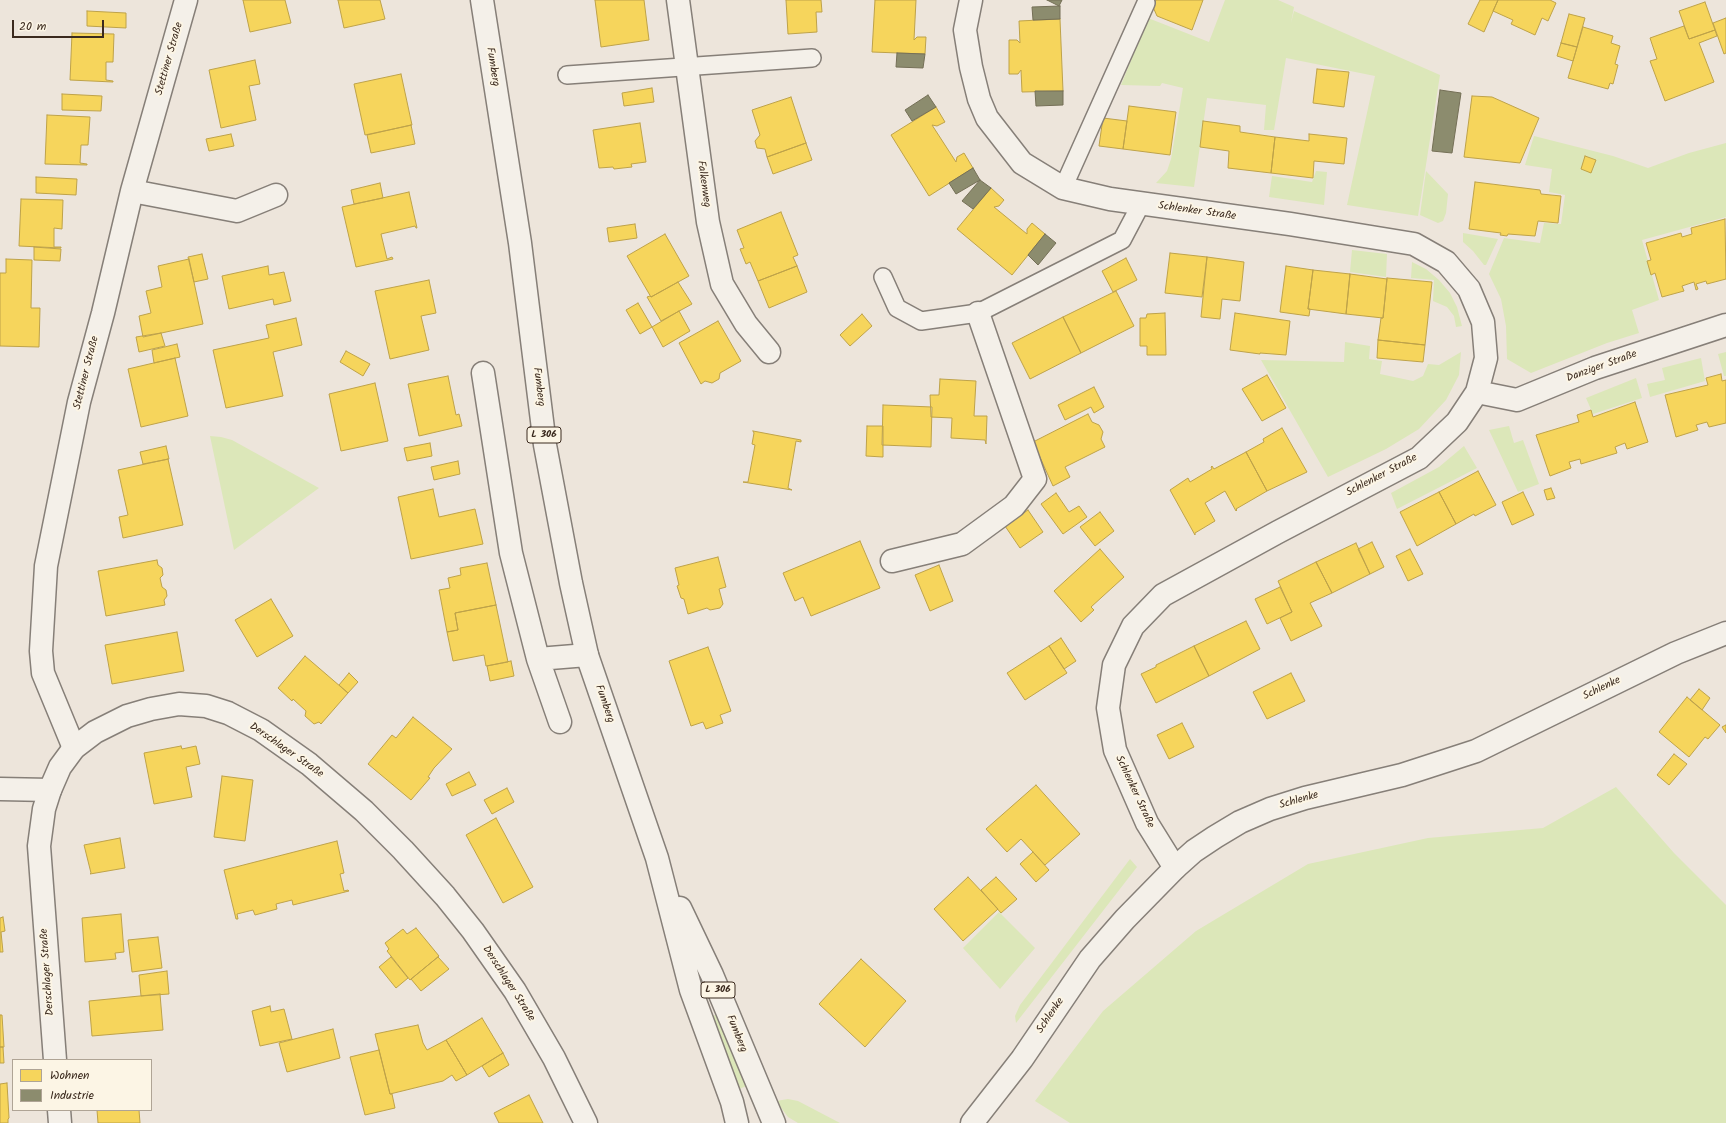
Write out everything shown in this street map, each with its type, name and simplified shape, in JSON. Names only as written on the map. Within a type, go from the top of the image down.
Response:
[{"type":"street","name":"Stettiner Straße","points":[[74,748],[43,673],[41,651],[46,566],[79,402],[103,313],[132,191],[186,0]]},
{"type":"street","name":"Fumberg","points":[[482,0],[520,243],[546,445],[571,583],[587,655],[657,858],[691,990],[732,1102],[737,1123]]},
{"type":"street","name":"Falkenweg","points":[[678,0],[708,222],[722,284],[746,324],[769,352]]},
{"type":"street","name":"Schlenker Straße","points":[[971,0],[965,30],[968,52],[979,99],[988,118],[1022,163],[1063,188],[1142,204],[1414,244],[1446,262],[1469,289],[1483,322],[1486,358],[1477,392],[1457,422],[1419,458],[1278,532],[1163,595],[1133,626],[1114,665],[1108,708],[1115,750],[1147,824],[1175,868]]},
{"type":"street","points":[[132,191],[237,211],[276,195]]},
{"type":"street","points":[[892,561],[962,544],[1014,506],[1035,479],[978,313]]},
{"type":"street","name":"Danziger Straße","points":[[1477,392],[1517,400],[1595,368],[1726,325]]},
{"type":"street","points":[[483,372],[510,554],[538,659],[560,722]]},
{"type":"street","name":"Schlenke","points":[[969,1120],[1022,1059],[1090,959],[1125,919],[1175,868],[1194,851],[1215,837],[1240,822],[1270,809],[1305,798],[1402,775],[1476,751],[1676,653],[1726,633]]},
{"type":"street","points":[[538,659],[587,655]]},
{"type":"street","name":"Derschlager Straße","points":[[55,1059],[39,846],[44,809],[50,790],[60,767],[74,748],[95,732],[127,716],[151,709],[179,704],[206,706],[228,713],[261,730],[309,764],[364,810],[445,896],[474,931],[515,991],[554,1058],[586,1123]]},
{"type":"street","points":[[0,789],[50,790]]},
{"type":"street","name":"Fumberg","points":[[657,858],[712,975],[774,1123]]},
{"type":"street","points":[[59,1111],[60,1123]]},
{"type":"lane","points":[[1063,188],[1146,4]]},
{"type":"lane","points":[[567,75],[812,58]]},
{"type":"lane","points":[[883,277],[897,308],[921,321],[978,313],[1122,240],[1142,204]]},
{"type":"green space","points":[[1225,0],[1278,0],[1294,7],[1291,23],[1294,11],[1440,75],[1418,216],[1347,205],[1375,76],[1286,58],[1274,130],[1264,130],[1266,105],[1207,98],[1194,187],[1156,183],[1167,171],[1171,159],[1183,88],[1162,83],[1160,86],[1121,85],[1148,18],[1209,42]]},
{"type":"green space","points":[[1534,136],[1613,156],[1648,168],[1689,153],[1726,143],[1726,217],[1642,240],[1659,300],[1632,310],[1639,333],[1607,343],[1531,373],[1507,359],[1506,326],[1501,299],[1489,274],[1504,238],[1540,243],[1544,223],[1561,224],[1565,195],[1549,192],[1552,169],[1525,165]]},
{"type":"green space","points":[[1316,171],[1327,172],[1324,205],[1269,197],[1272,176],[1312,182]]},
{"type":"green space","points":[[1426,171],[1448,194],[1446,213],[1443,221],[1438,223],[1420,215]]},
{"type":"green space","points":[[1463,233],[1498,239],[1486,265],[1484,265],[1473,251],[1463,242]]},
{"type":"green space","points":[[1352,250],[1387,254],[1386,277],[1350,272]]},
{"type":"green space","points":[[1412,262],[1426,269],[1439,280],[1450,293],[1457,307],[1462,326],[1456,327],[1454,316],[1447,307],[1433,301],[1434,280],[1411,278]]},
{"type":"green space","points":[[1345,342],[1370,346],[1369,359],[1382,361],[1380,374],[1413,381],[1423,376],[1428,364],[1439,365],[1461,352],[1459,375],[1446,400],[1419,429],[1386,449],[1328,477],[1261,360],[1344,362]]},
{"type":"green space","points":[[1726,352],[1726,376],[1724,376],[1718,354]]},
{"type":"green space","points":[[1701,358],[1705,381],[1650,397],[1647,384],[1665,380],[1662,368]]},
{"type":"green space","points":[[1636,378],[1642,398],[1593,414],[1586,398]]},
{"type":"green space","points":[[1509,426],[1514,443],[1523,440],[1539,484],[1518,492],[1489,430]]},
{"type":"green space","points":[[210,436],[232,440],[319,488],[234,550]]},
{"type":"green space","points":[[1464,446],[1477,468],[1397,509],[1391,493],[1439,467]]},
{"type":"green space","points":[[1616,787],[1674,853],[1726,905],[1726,1123],[1070,1123],[1035,1101],[1103,1011],[1196,931],[1308,864],[1428,838],[1543,828]]},
{"type":"green space","points":[[1130,859],[1137,867],[1016,1023],[1015,1016],[1020,1005]]},
{"type":"green space","points":[[999,912],[1035,948],[1000,989],[963,948]]},
{"type":"green space","points":[[719,1014],[747,1086],[736,1090],[709,1017]]},
{"type":"green space","points":[[788,1099],[798,1101],[840,1123],[798,1123],[788,1117],[776,1101]]},
{"type":"building: Wohnen","points":[[243,0],[285,0],[291,23],[250,32]]},
{"type":"building: Wohnen","points":[[338,0],[380,0],[385,19],[344,28]]},
{"type":"building: Wohnen","points":[[595,0],[644,0],[649,40],[601,47]]},
{"type":"building: Wohnen","points":[[786,0],[821,0],[822,12],[816,12],[817,32],[788,34]]},
{"type":"building: Wohnen","points":[[875,0],[916,0],[914,40],[917,37],[926,37],[925,54],[872,52]]},
{"type":"building: Wohnen","points":[[1156,0],[1203,0],[1192,30],[1157,16],[1153,7]]},
{"type":"building: Wohnen","points":[[1480,0],[1498,0],[1484,32],[1468,24]]},
{"type":"building: Wohnen","points":[[1498,0],[1550,0],[1556,3],[1548,21],[1542,18],[1535,35],[1511,24],[1513,20],[1493,11]]},
{"type":"building: Wohnen","points":[[1705,2],[1715,30],[1689,39],[1679,11]]},
{"type":"building: Wohnen","points":[[87,11],[126,13],[126,28],[87,26]]},
{"type":"building: Wohnen","points":[[1569,14],[1585,18],[1577,47],[1561,43]]},
{"type":"building: Wohnen","points":[[1726,18],[1726,53],[1724,54],[1713,23]]},
{"type":"building: Wohnen","points":[[1060,19],[1063,91],[1022,92],[1021,70],[1018,74],[1009,74],[1009,40],[1017,40],[1020,43],[1019,21]]},
{"type":"building: Wohnen","points":[[1684,26],[1689,39],[1715,30],[1717,36],[1699,43],[1714,82],[1665,101],[1650,61],[1657,59],[1650,38]]},
{"type":"building: Wohnen","points":[[1583,27],[1613,36],[1611,43],[1620,46],[1615,64],[1618,65],[1613,84],[1610,83],[1608,89],[1568,78]]},
{"type":"building: Wohnen","points":[[72,33],[114,34],[113,62],[106,62],[106,80],[113,82],[70,80]]},
{"type":"building: Wohnen","points":[[1561,43],[1577,47],[1573,61],[1557,56]]},
{"type":"building: Wohnen","points":[[255,60],[260,84],[249,86],[256,120],[221,128],[209,70]]},
{"type":"building: Wohnen","points":[[1317,69],[1349,72],[1344,107],[1313,103]]},
{"type":"building: Wohnen","points":[[401,74],[412,125],[365,135],[354,84]]},
{"type":"building: Wohnen","points":[[652,88],[654,102],[624,106],[622,93]]},
{"type":"building: Wohnen","points":[[62,94],[102,96],[101,111],[62,110]]},
{"type":"building: Wohnen","points":[[1472,96],[1492,97],[1539,118],[1520,163],[1464,157]]},
{"type":"building: Wohnen","points":[[791,97],[806,143],[767,157],[765,149],[757,148],[755,141],[760,135],[752,110]]},
{"type":"building: Wohnen","points":[[1129,106],[1176,112],[1170,155],[1123,149]]},
{"type":"building: Wohnen","points":[[936,107],[945,122],[937,126],[932,125],[956,162],[957,157],[964,153],[973,168],[929,196],[891,135]]},
{"type":"building: Wohnen","points":[[47,115],[90,117],[88,145],[81,145],[80,163],[87,165],[45,164]]},
{"type":"building: Wohnen","points":[[1103,118],[1127,121],[1123,149],[1099,146]]},
{"type":"building: Wohnen","points":[[1203,121],[1240,126],[1240,132],[1275,137],[1271,173],[1228,168],[1229,151],[1200,147]]},
{"type":"building: Wohnen","points":[[640,123],[646,162],[631,164],[632,167],[614,169],[613,167],[599,168],[593,130]]},
{"type":"building: Wohnen","points":[[411,125],[415,144],[371,153],[367,135]]},
{"type":"building: Wohnen","points":[[231,134],[234,146],[209,151],[206,139]]},
{"type":"building: Wohnen","points":[[1309,134],[1347,138],[1344,164],[1314,161],[1313,178],[1271,173],[1275,137],[1309,141]]},
{"type":"building: Wohnen","points":[[806,143],[812,160],[773,174],[767,157]]},
{"type":"building: Wohnen","points":[[1585,156],[1596,160],[1591,173],[1581,169]]},
{"type":"building: Wohnen","points":[[36,177],[77,179],[76,195],[36,193]]},
{"type":"building: Wohnen","points":[[1475,182],[1540,190],[1541,194],[1561,196],[1558,223],[1538,221],[1535,236],[1508,234],[1507,236],[1500,235],[1501,233],[1469,229]]},
{"type":"building: Wohnen","points":[[380,183],[383,198],[354,204],[351,190]]},
{"type":"building: Wohnen","points":[[991,188],[1004,200],[999,206],[994,207],[1027,234],[1027,229],[1032,223],[1045,234],[1012,275],[957,229]]},
{"type":"building: Wohnen","points":[[409,192],[417,228],[415,226],[381,234],[387,259],[392,257],[393,259],[356,267],[342,207]]},
{"type":"building: Wohnen","points":[[21,199],[63,200],[62,229],[54,228],[54,247],[61,248],[19,246]]},
{"type":"building: Wohnen","points":[[781,212],[798,255],[793,257],[797,266],[758,281],[750,262],[746,264],[740,249],[744,248],[737,230]]},
{"type":"building: Wohnen","points":[[1725,219],[1726,279],[1707,284],[1706,281],[1696,284],[1698,289],[1696,290],[1694,282],[1682,286],[1684,291],[1662,297],[1655,273],[1651,275],[1647,261],[1651,260],[1646,243],[1681,233],[1682,237],[1692,234],[1691,228]]},
{"type":"building: Wohnen","points":[[635,224],[637,238],[609,242],[607,228]]},
{"type":"building: Wohnen","points":[[665,234],[689,276],[651,297],[627,256]]},
{"type":"building: Wohnen","points":[[34,247],[61,249],[60,261],[34,260]]},
{"type":"building: Wohnen","points":[[1170,253],[1207,257],[1202,297],[1165,293]]},
{"type":"building: Wohnen","points":[[202,254],[208,279],[194,282],[188,257]]},
{"type":"building: Wohnen","points":[[1207,257],[1244,262],[1240,301],[1222,299],[1220,319],[1201,317]]},
{"type":"building: Wohnen","points":[[1126,258],[1137,280],[1113,292],[1102,271]]},
{"type":"building: Wohnen","points":[[6,259],[32,260],[31,308],[40,308],[39,347],[0,346],[0,273],[6,273]]},
{"type":"building: Wohnen","points":[[189,259],[203,324],[143,337],[139,316],[151,313],[146,291],[162,287],[158,266]]},
{"type":"building: Wohnen","points":[[268,266],[269,275],[284,272],[291,301],[274,305],[273,299],[229,309],[222,276]]},
{"type":"building: Wohnen","points":[[797,266],[807,292],[769,308],[758,281]]},
{"type":"building: Wohnen","points":[[1286,266],[1313,270],[1308,309],[1310,309],[1309,316],[1280,312]]},
{"type":"building: Wohnen","points":[[1313,270],[1350,274],[1346,314],[1308,309]]},
{"type":"building: Wohnen","points":[[1350,274],[1387,279],[1383,318],[1346,314]]},
{"type":"building: Wohnen","points":[[1387,278],[1432,282],[1425,345],[1378,340],[1381,318],[1383,318]]},
{"type":"building: Wohnen","points":[[429,280],[436,313],[421,316],[429,350],[390,359],[375,291]]},
{"type":"building: Wohnen","points":[[678,282],[692,304],[661,321],[647,297],[651,297]]},
{"type":"building: Wohnen","points":[[1116,291],[1134,326],[1081,353],[1063,317]]},
{"type":"building: Wohnen","points":[[638,303],[652,327],[640,334],[626,310]]},
{"type":"building: Wohnen","points":[[679,311],[690,331],[663,347],[652,327]]},
{"type":"building: Wohnen","points":[[1165,313],[1166,355],[1147,355],[1147,346],[1140,346],[1140,318],[1146,318],[1147,314]]},
{"type":"building: Wohnen","points":[[1235,313],[1290,321],[1286,355],[1260,354],[1230,350]]},
{"type":"building: Wohnen","points":[[862,314],[872,326],[850,346],[840,335]]},
{"type":"building: Wohnen","points":[[1063,317],[1081,353],[1030,379],[1012,343]]},
{"type":"building: Wohnen","points":[[296,318],[302,345],[273,352],[283,396],[226,408],[213,350],[269,338],[266,325]]},
{"type":"building: Wohnen","points":[[718,321],[741,361],[720,373],[719,379],[712,383],[705,381],[701,384],[679,343]]},
{"type":"building: Wohnen","points":[[161,333],[165,346],[139,352],[136,337]]},
{"type":"building: Wohnen","points":[[1378,340],[1425,345],[1423,362],[1377,358]]},
{"type":"building: Wohnen","points":[[177,344],[180,357],[154,363],[152,350]]},
{"type":"building: Wohnen","points":[[346,351],[370,364],[363,376],[340,362]]},
{"type":"building: Wohnen","points":[[175,358],[188,416],[141,427],[128,369]]},
{"type":"building: Wohnen","points":[[1721,374],[1722,381],[1726,380],[1726,423],[1709,427],[1707,422],[1696,425],[1698,430],[1676,437],[1665,395],[1708,385],[1706,378]]},
{"type":"building: Wohnen","points":[[1267,375],[1286,408],[1262,421],[1242,389]]},
{"type":"building: Wohnen","points":[[448,376],[456,415],[459,414],[462,426],[419,436],[408,384]]},
{"type":"building: Wohnen","points":[[940,379],[976,381],[974,416],[987,416],[986,444],[985,440],[951,438],[952,418],[931,417],[930,395],[939,395]]},
{"type":"building: Wohnen","points":[[375,383],[388,441],[341,451],[329,394]]},
{"type":"building: Wohnen","points":[[1094,387],[1104,407],[1094,413],[1091,407],[1065,420],[1058,405]]},
{"type":"building: Wohnen","points":[[1635,402],[1648,442],[1627,449],[1625,443],[1615,447],[1617,453],[1581,464],[1580,459],[1569,462],[1571,468],[1550,476],[1536,435],[1579,422],[1577,415],[1591,410],[1593,417]]},
{"type":"building: Wohnen","points":[[883,405],[932,407],[931,447],[882,445]]},
{"type":"building: Wohnen","points":[[1088,414],[1092,422],[1099,425],[1103,432],[1101,439],[1105,447],[1065,467],[1070,477],[1053,486],[1033,442]]},
{"type":"building: Wohnen","points":[[867,426],[883,426],[883,457],[866,456]]},
{"type":"building: Wohnen","points":[[1282,428],[1307,472],[1267,491],[1246,452],[1264,442],[1263,439]]},
{"type":"building: Wohnen","points":[[753,431],[801,440],[801,442],[796,441],[788,488],[792,490],[743,482],[748,482],[755,445],[752,444]]},
{"type":"building: Wohnen","points":[[430,443],[432,456],[407,461],[404,448]]},
{"type":"building: Wohnen","points":[[166,446],[169,459],[143,464],[140,452]]},
{"type":"building: Wohnen","points":[[1246,452],[1267,491],[1236,509],[1236,511],[1225,491],[1205,503],[1215,521],[1195,533],[1195,535],[1170,490],[1188,478],[1190,482],[1212,469],[1212,466],[1214,469]]},
{"type":"building: Wohnen","points":[[168,459],[183,525],[123,538],[119,517],[128,515],[118,470]]},
{"type":"building: Wohnen","points":[[458,461],[460,474],[434,480],[431,467]]},
{"type":"building: Wohnen","points":[[1478,471],[1496,505],[1475,516],[1474,514],[1456,524],[1439,492]]},
{"type":"building: Wohnen","points":[[1551,488],[1555,498],[1547,500],[1544,490]]},
{"type":"building: Wohnen","points":[[433,489],[439,517],[475,509],[483,544],[411,559],[398,497]]},
{"type":"building: Wohnen","points":[[1439,492],[1456,524],[1417,546],[1400,512]]},
{"type":"building: Wohnen","points":[[1523,492],[1534,515],[1512,525],[1502,502]]},
{"type":"building: Wohnen","points":[[1056,493],[1069,512],[1079,506],[1087,517],[1063,534],[1041,504]]},
{"type":"building: Wohnen","points":[[1028,510],[1043,532],[1020,548],[1005,526]]},
{"type":"building: Wohnen","points":[[1100,512],[1114,531],[1095,546],[1080,527]]},
{"type":"building: Wohnen","points":[[860,541],[880,588],[811,616],[803,597],[795,601],[783,573]]},
{"type":"building: Wohnen","points":[[1372,542],[1384,567],[1370,574],[1358,549]]},
{"type":"building: Wohnen","points":[[1356,543],[1370,574],[1332,593],[1316,562]]},
{"type":"building: Wohnen","points":[[1100,549],[1124,577],[1091,607],[1094,610],[1081,622],[1054,591]]},
{"type":"building: Wohnen","points":[[1410,549],[1423,574],[1408,581],[1396,556]]},
{"type":"building: Wohnen","points":[[718,557],[726,587],[719,589],[723,604],[720,608],[710,610],[707,608],[688,614],[684,599],[681,598],[677,586],[679,585],[675,568]]},
{"type":"building: Wohnen","points":[[157,560],[158,565],[162,568],[163,575],[160,578],[162,587],[166,590],[167,596],[164,600],[165,605],[106,616],[98,571]]},
{"type":"building: Wohnen","points":[[1316,562],[1332,593],[1310,603],[1322,626],[1291,641],[1280,618],[1292,612],[1278,581]]},
{"type":"building: Wohnen","points":[[487,563],[496,605],[455,613],[458,630],[447,632],[439,590],[450,588],[448,578],[461,575],[460,568]]},
{"type":"building: Wohnen","points":[[939,565],[953,601],[930,611],[915,575]]},
{"type":"building: Wohnen","points":[[1280,587],[1292,612],[1267,624],[1255,599]]},
{"type":"building: Wohnen","points":[[271,599],[293,636],[257,657],[235,620]]},
{"type":"building: Wohnen","points":[[496,605],[508,662],[486,666],[484,655],[453,661],[447,632],[458,630],[455,613]]},
{"type":"building: Wohnen","points":[[1246,621],[1260,649],[1209,676],[1194,646]]},
{"type":"building: Wohnen","points":[[177,632],[184,671],[112,684],[105,645]]},
{"type":"building: Wohnen","points":[[1061,638],[1076,661],[1064,669],[1049,646]]},
{"type":"building: Wohnen","points":[[1049,646],[1067,673],[1025,700],[1007,673]]},
{"type":"building: Wohnen","points":[[1194,646],[1209,676],[1156,703],[1141,674]]},
{"type":"building: Wohnen","points":[[708,647],[731,711],[720,715],[723,723],[706,729],[703,722],[691,726],[669,661]]},
{"type":"building: Wohnen","points":[[305,656],[348,693],[321,724],[319,722],[314,724],[305,716],[306,711],[278,688]]},
{"type":"building: Wohnen","points":[[511,661],[514,676],[490,681],[487,666]]},
{"type":"building: Wohnen","points":[[349,673],[358,682],[348,693],[339,685]]},
{"type":"building: Wohnen","points":[[1291,673],[1305,701],[1267,719],[1253,692]]},
{"type":"building: Wohnen","points":[[1699,689],[1710,698],[1702,710],[1690,700]]},
{"type":"building: Wohnen","points":[[1687,697],[1720,725],[1708,739],[1705,737],[1689,757],[1659,732]]},
{"type":"building: Wohnen","points":[[413,717],[452,749],[434,768],[428,777],[430,778],[411,800],[368,764],[392,735],[396,738]]},
{"type":"building: Wohnen","points":[[1182,723],[1194,747],[1169,759],[1157,735]]},
{"type":"building: Wohnen","points":[[1726,725],[1726,733],[1722,727]]},
{"type":"building: Wohnen","points":[[181,746],[182,749],[196,746],[200,764],[186,767],[192,797],[154,804],[144,753]]},
{"type":"building: Wohnen","points":[[1674,754],[1687,764],[1669,785],[1657,775]]},
{"type":"building: Wohnen","points":[[469,772],[476,785],[452,796],[446,784]]},
{"type":"building: Wohnen","points":[[222,776],[253,780],[245,841],[214,837]]},
{"type":"building: Wohnen","points":[[1036,785],[1080,834],[1045,865],[1021,839],[1007,852],[986,829]]},
{"type":"building: Wohnen","points":[[507,788],[514,802],[492,814],[484,800]]},
{"type":"building: Wohnen","points":[[496,818],[533,887],[503,903],[466,835]]},
{"type":"building: Wohnen","points":[[120,838],[125,868],[90,874],[84,845]]},
{"type":"building: Wohnen","points":[[337,841],[344,873],[340,874],[344,891],[349,891],[293,905],[292,900],[276,904],[277,909],[255,915],[253,910],[237,914],[238,919],[236,919],[224,870]]},
{"type":"building: Wohnen","points":[[1033,852],[1049,870],[1036,882],[1020,864]]},
{"type":"building: Wohnen","points":[[968,877],[998,909],[963,941],[934,909]]},
{"type":"building: Wohnen","points":[[996,877],[1017,899],[1001,913],[981,890]]},
{"type":"building: Wohnen","points":[[121,914],[124,952],[115,953],[116,959],[85,962],[82,918]]},
{"type":"building: Wohnen","points":[[3,917],[5,931],[1,932],[3,952],[0,952],[0,918]]},
{"type":"building: Wohnen","points":[[416,928],[439,956],[410,980],[387,951],[389,949],[385,943],[403,929],[407,934]]},
{"type":"building: Wohnen","points":[[158,937],[162,968],[132,972],[128,940]]},
{"type":"building: Wohnen","points":[[391,957],[408,978],[396,988],[379,967]]},
{"type":"building: Wohnen","points":[[438,957],[449,969],[421,991],[411,979]]},
{"type":"building: Wohnen","points":[[861,959],[906,1001],[865,1047],[819,1004]]},
{"type":"building: Wohnen","points":[[167,971],[169,994],[141,996],[139,975]]},
{"type":"building: Wohnen","points":[[160,994],[163,1030],[92,1036],[89,1001]]},
{"type":"building: Wohnen","points":[[270,1006],[271,1012],[284,1009],[292,1039],[260,1046],[252,1011]]},
{"type":"building: Wohnen","points":[[0,1015],[2,1015],[4,1047],[0,1047]]},
{"type":"building: Wohnen","points":[[482,1018],[503,1053],[467,1075],[446,1040]]},
{"type":"building: Wohnen","points":[[418,1025],[423,1043],[427,1050],[446,1040],[467,1075],[456,1081],[452,1075],[443,1081],[390,1094],[375,1034]]},
{"type":"building: Wohnen","points":[[333,1029],[340,1058],[287,1072],[279,1043]]},
{"type":"building: Wohnen","points":[[0,1047],[3,1047],[4,1063],[0,1063]]},
{"type":"building: Wohnen","points":[[379,1050],[395,1108],[365,1115],[350,1057]]},
{"type":"building: Wohnen","points":[[503,1053],[509,1065],[489,1077],[482,1066]]},
{"type":"building: Wohnen","points":[[7,1083],[9,1118],[8,1123],[0,1123],[0,1084]]},
{"type":"building: Wohnen","points":[[529,1095],[543,1123],[499,1123],[494,1113]]},
{"type":"building: Wohnen","points":[[97,1111],[139,1111],[140,1123],[98,1123]]},
{"type":"building: Industrie","points":[[1047,0],[1062,0],[1059,6]]},
{"type":"building: Industrie","points":[[1060,6],[1060,19],[1033,20],[1032,7]]},
{"type":"building: Industrie","points":[[897,53],[925,54],[923,68],[896,67]]},
{"type":"building: Industrie","points":[[1440,90],[1461,93],[1452,153],[1432,151]]},
{"type":"building: Industrie","points":[[1035,91],[1063,91],[1063,105],[1036,106]]},
{"type":"building: Industrie","points":[[928,95],[936,107],[912,121],[905,110]]},
{"type":"building: Industrie","points":[[973,168],[980,180],[956,194],[949,183]]},
{"type":"building: Industrie","points":[[980,180],[991,188],[973,209],[962,201]]},
{"type":"building: Industrie","points":[[1045,234],[1056,243],[1038,265],[1028,255]]}]
